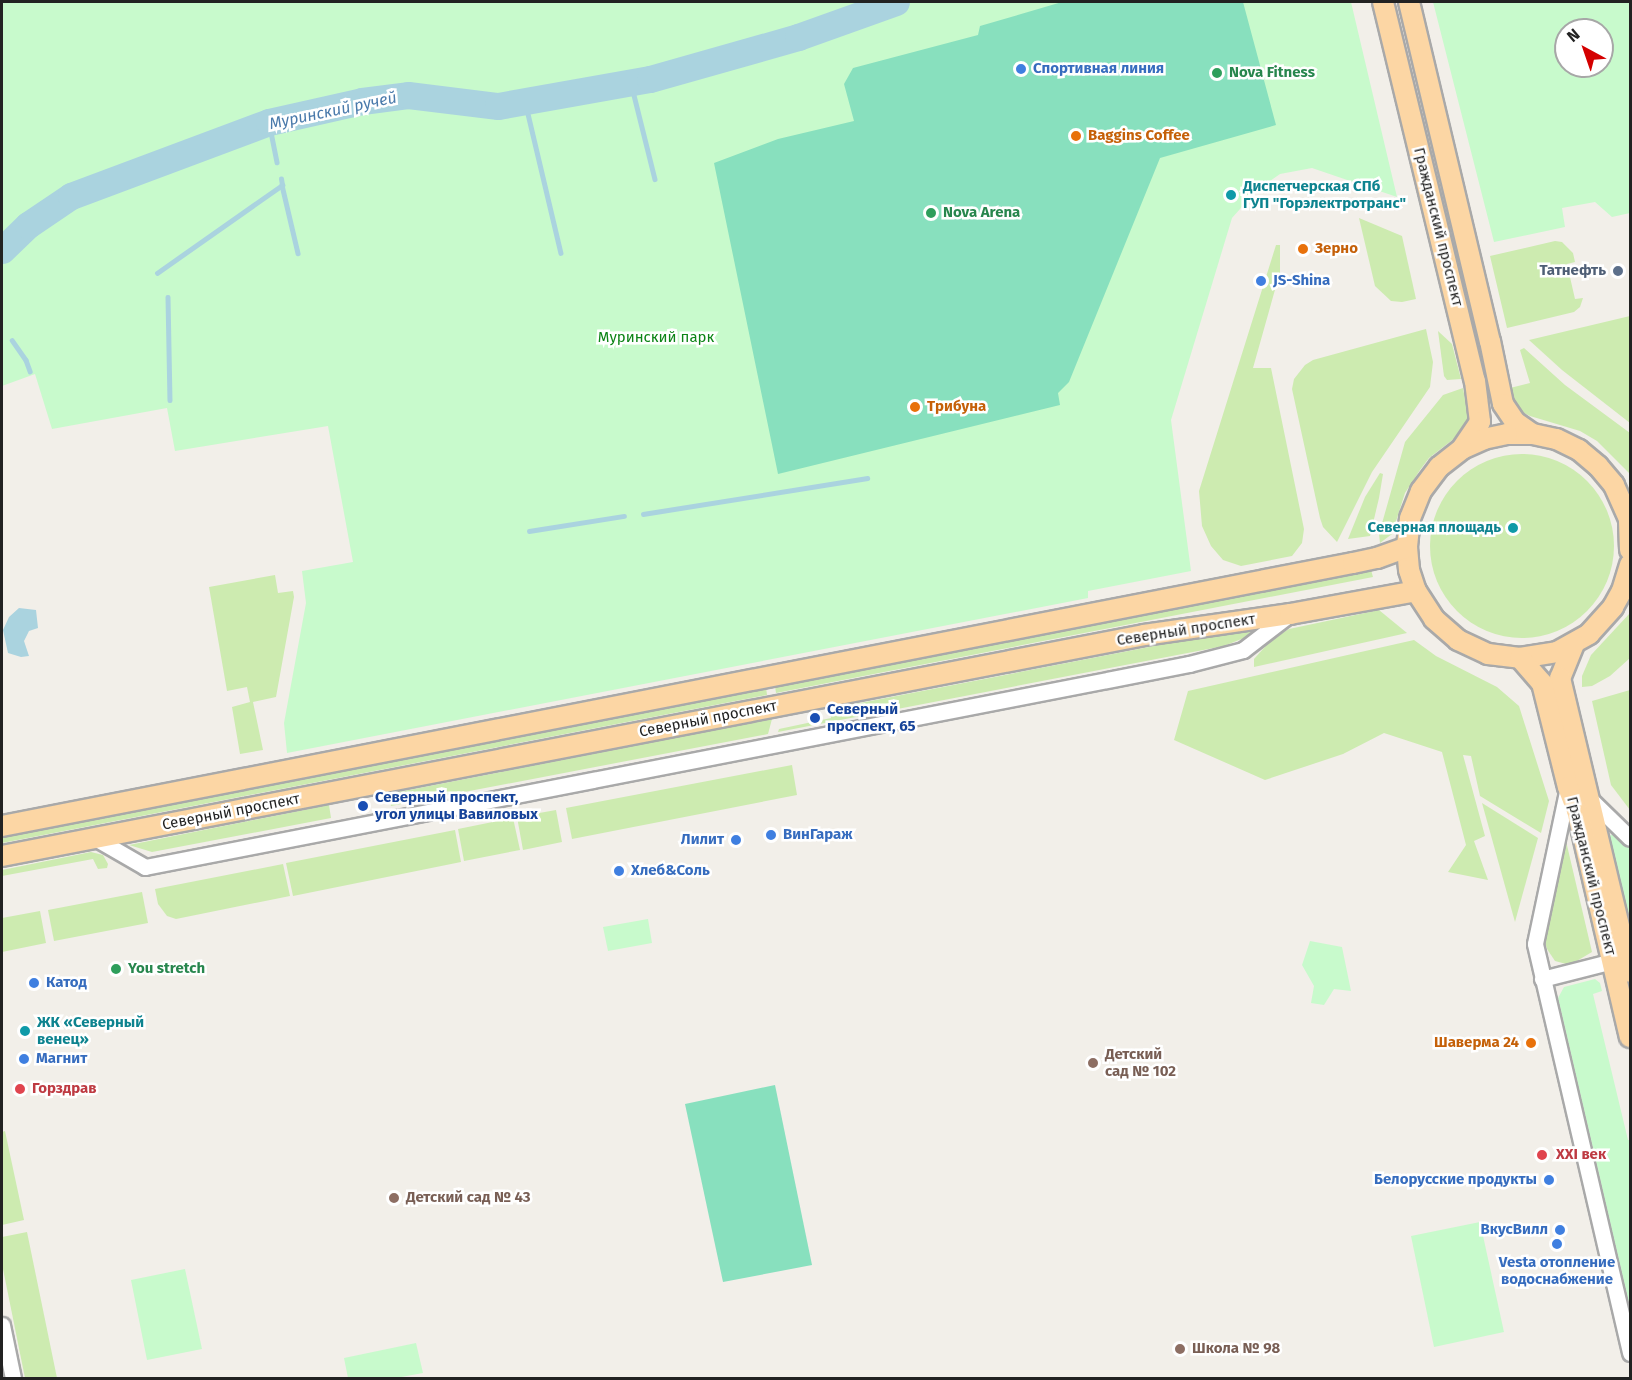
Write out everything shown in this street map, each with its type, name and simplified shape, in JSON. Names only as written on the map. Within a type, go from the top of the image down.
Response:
[{"type":"main road","name":"Гражданский проспект","points":[[1383,2],[1475,381],[1480,422],[1462,449]]},
{"type":"main road","name":"Гражданский проспект","points":[[1409,2],[1503,404],[1515,422],[1532,434]]},
{"type":"main road","points":[[1630,550],[1629,519],[1622,490],[1579,450],[1556,440],[1532,434],[1507,434],[1484,439],[1462,449],[1439,467],[1421,491],[1410,518],[1407,546],[1409,570],[1416,591],[1434,619],[1458,640],[1488,654],[1520,658],[1557,652],[1589,634],[1613,607],[1622,591],[1630,564]]},
{"type":"main road","name":"Северный проспект","points":[[2,826],[1353,563],[1377,558],[1407,546]]},
{"type":"main road","name":"Северный проспект","points":[[2,856],[1144,635],[1290,614],[1416,591]]},
{"type":"main road","name":"Гражданский проспект","points":[[1574,644],[1560,678],[1630,972]]},
{"type":"main road","name":"Гражданский проспект","points":[[1520,658],[1542,683],[1568,787],[1577,810],[1630,1036]]},
{"type":"street","points":[[94,838],[145,867],[1227,655],[1243,650],[1290,614]]},
{"type":"street","name":"Гражданский проспект","points":[[1542,978],[1535,944],[1568,787]]},
{"type":"street","name":"Гражданский проспект","points":[[1589,798],[1630,838]]},
{"type":"street","points":[[1612,961],[1542,978],[1630,1353]]},
{"type":"street","points":[[2,1325],[13,1378]]},
{"type":"green space","name":"Муринский парк","points":[[2,2],[1351,2],[1397,197],[1312,168],[1280,174],[1256,191],[1232,218],[1171,420],[1191,571],[1088,591],[1088,598],[287,753],[284,723],[306,603],[302,571],[353,562],[328,426],[175,451],[167,408],[52,429],[35,374],[2,386]]},
{"type":"green space","name":"Nova Arena","points":[[1062,2],[1243,2],[1276,125],[1160,158],[1069,382],[1058,393],[1060,405],[778,474],[714,163],[778,139],[854,121],[844,84],[853,68],[978,35],[980,26]]},
{"type":"green space","points":[[1433,2],[1630,2],[1630,213],[1612,217],[1595,202],[1562,208],[1565,227],[1494,242]]},
{"type":"green space","points":[[1359,218],[1402,236],[1416,299],[1402,302],[1391,301],[1375,286]]},
{"type":"green space","points":[[1555,241],[1562,242],[1573,253],[1575,262],[1567,264],[1575,299],[1583,298],[1580,307],[1574,312],[1507,328],[1490,256]]},
{"type":"green space","points":[[1276,245],[1280,245],[1280,272],[1253,368],[1271,368],[1304,529],[1302,543],[1292,556],[1241,566],[1223,560],[1211,546],[1202,526],[1199,491]]},
{"type":"green space","points":[[1630,316],[1630,423],[1562,370],[1529,340]]},
{"type":"green space","points":[[1426,329],[1433,362],[1430,387],[1372,472],[1337,542],[1323,527],[1320,518],[1292,389],[1294,379],[1305,365],[1313,360]]},
{"type":"green space","points":[[1438,331],[1452,344],[1461,379],[1447,380],[1444,376]]},
{"type":"green space","points":[[1524,348],[1565,385],[1630,433],[1630,474],[1597,441],[1580,431],[1530,416],[1518,410],[1510,388],[1530,383],[1520,350]]},
{"type":"green space","points":[[1463,388],[1469,421],[1464,431],[1429,458],[1420,470],[1405,493],[1392,534],[1380,543],[1379,534],[1405,442],[1443,395]]},
{"type":"green space","points":[[1522,454],[1557,461],[1587,481],[1607,511],[1614,546],[1607,581],[1587,611],[1557,631],[1522,638],[1487,631],[1457,611],[1437,581],[1430,546],[1437,511],[1457,481],[1487,461]]},
{"type":"green space","points":[[1380,473],[1383,474],[1370,536],[1348,539],[1365,497]]},
{"type":"green space","points":[[1371,570],[1373,577],[776,693],[775,686]]},
{"type":"green space","points":[[275,575],[278,593],[293,591],[294,597],[276,697],[253,702],[263,750],[240,754],[232,707],[250,702],[247,687],[227,691],[209,587]]},
{"type":"green space","points":[[1379,610],[1407,633],[1254,667],[1254,659],[1272,639],[1289,629]]},
{"type":"green space","points":[[1630,613],[1630,658],[1610,676],[1592,686],[1582,687],[1582,676],[1591,655]]},
{"type":"green space","points":[[1247,628],[1251,633],[1249,636],[1224,646],[778,732],[779,729],[831,718],[829,709]]},
{"type":"green space","points":[[1414,640],[1436,656],[1497,687],[1519,706],[1549,801],[1541,833],[1480,796],[1471,756],[1463,755],[1485,836],[1474,841],[1488,880],[1448,872],[1466,845],[1442,752],[1384,733],[1343,754],[1265,780],[1174,740],[1188,691]]},
{"type":"green space","points":[[766,687],[767,695],[2,843],[2,835]]},
{"type":"green space","points":[[1630,690],[1630,810],[1611,785],[1592,701]]},
{"type":"green space","points":[[772,719],[768,734],[391,806],[388,794]]},
{"type":"green space","points":[[792,765],[797,795],[572,839],[566,808]]},
{"type":"green space","points":[[1482,803],[1538,838],[1515,922]]},
{"type":"green space","points":[[329,805],[331,818],[152,852],[129,845]]},
{"type":"green space","points":[[556,810],[562,842],[523,850],[517,817]]},
{"type":"green space","points":[[513,818],[520,850],[464,861],[458,829]]},
{"type":"green space","points":[[455,830],[461,862],[293,896],[286,863]]},
{"type":"green space","points":[[1616,832],[1630,846],[1630,920],[1627,920],[1608,837]]},
{"type":"green space","points":[[1566,841],[1592,952],[1570,965],[1555,961],[1544,939],[1546,919]]},
{"type":"green space","points":[[91,852],[103,855],[108,864],[107,868],[98,869],[93,859],[2,876],[2,870]]},
{"type":"green space","points":[[283,864],[290,896],[176,919],[167,916],[158,904],[155,889]]},
{"type":"green space","points":[[142,892],[148,923],[54,941],[48,910]]},
{"type":"green space","points":[[40,911],[46,943],[2,952],[2,918]]},
{"type":"green space","points":[[648,919],[652,943],[608,951],[603,927]]},
{"type":"green space","points":[[1310,941],[1342,947],[1351,991],[1334,989],[1324,1005],[1311,1003],[1314,986],[1302,965]]},
{"type":"green space","points":[[1595,979],[1600,983],[1602,991],[1593,994],[1628,1140],[1630,1140],[1630,1308],[1558,998],[1564,987]]},
{"type":"green space","points":[[775,1085],[812,1265],[723,1282],[685,1104]]},
{"type":"green space","points":[[5,1131],[24,1220],[2,1225],[2,1132]]},
{"type":"green space","points":[[1480,1222],[1504,1332],[1434,1347],[1411,1236]]},
{"type":"green space","points":[[27,1232],[57,1378],[25,1378],[2,1264],[2,1237]]},
{"type":"green space","points":[[185,1269],[202,1349],[147,1360],[131,1280]]},
{"type":"green space","points":[[416,1343],[423,1373],[396,1378],[348,1378],[344,1358]]},
{"type":"water","points":[[19,608],[36,610],[38,628],[29,631],[24,641],[29,656],[21,657],[8,653],[3,630],[9,617]]},
{"type":"waterway","name":"Муринский ручей","points":[[2,250],[28,225],[71,196],[269,122],[362,101],[408,95],[498,106],[650,79],[798,37],[896,2]]},
{"type":"waterway","points":[[631,83],[655,179]]},
{"type":"waterway","points":[[525,101],[561,253]]},
{"type":"waterway","points":[[269,122],[277,162]]},
{"type":"waterway","points":[[157,273],[282,185],[281,179]]},
{"type":"waterway","points":[[282,185],[298,253]]},
{"type":"waterway","points":[[168,297],[170,400]]},
{"type":"waterway","points":[[12,340],[26,360],[30,371]]},
{"type":"waterway","points":[[643,514],[867,478]]},
{"type":"waterway","points":[[529,531],[624,516]]},
{"type":"place","name":"Спортивная линия","points":[[1021,69]]},
{"type":"place","name":"Nova Fitness","points":[[1217,73]]},
{"type":"place","name":"Baggins Coffee","points":[[1076,136]]},
{"type":"place","name":"Диспетчерская СПб ГУП \"Горэлектротранс\"","points":[[1231,195]]},
{"type":"place","name":"Nova Arena","points":[[931,213]]},
{"type":"place","name":"Зерно","points":[[1303,249]]},
{"type":"place","name":"Татнефть","points":[[1618,271]]},
{"type":"place","name":"JS-Shina","points":[[1261,281]]},
{"type":"place","name":"Трибуна","points":[[915,407]]},
{"type":"place","name":"Северная площадь","points":[[1513,528]]},
{"type":"place","name":"Северный проспект, 65","points":[[815,718]]},
{"type":"place","name":"Северный проспект, угол улицы Вавиловых","points":[[363,806]]},
{"type":"place","name":"ВинГараж","points":[[771,835]]},
{"type":"place","name":"Лилит","points":[[736,840]]},
{"type":"place","name":"Хлеб&Соль","points":[[619,871]]},
{"type":"place","name":"You stretch","points":[[116,969]]},
{"type":"place","name":"Катод","points":[[34,983]]},
{"type":"place","name":"ЖК «Северный венец»","points":[[25,1031]]},
{"type":"place","name":"Шаверма 24","points":[[1531,1043]]},
{"type":"place","name":"Магнит","points":[[24,1059]]},
{"type":"place","name":"Детский сад № 102","points":[[1093,1063]]},
{"type":"place","name":"Горздрав","points":[[20,1089]]},
{"type":"place","name":"XXI век","points":[[1542,1155]]},
{"type":"place","name":"Белорусские продукты","points":[[1549,1180]]},
{"type":"place","name":"Детский сад № 43","points":[[394,1198]]},
{"type":"place","name":"ВкусВилл","points":[[1560,1230]]},
{"type":"place","name":"Vesta отопление водоснабжение","points":[[1557,1244]]},
{"type":"place","name":"Школа № 98","points":[[1180,1349]]}]
